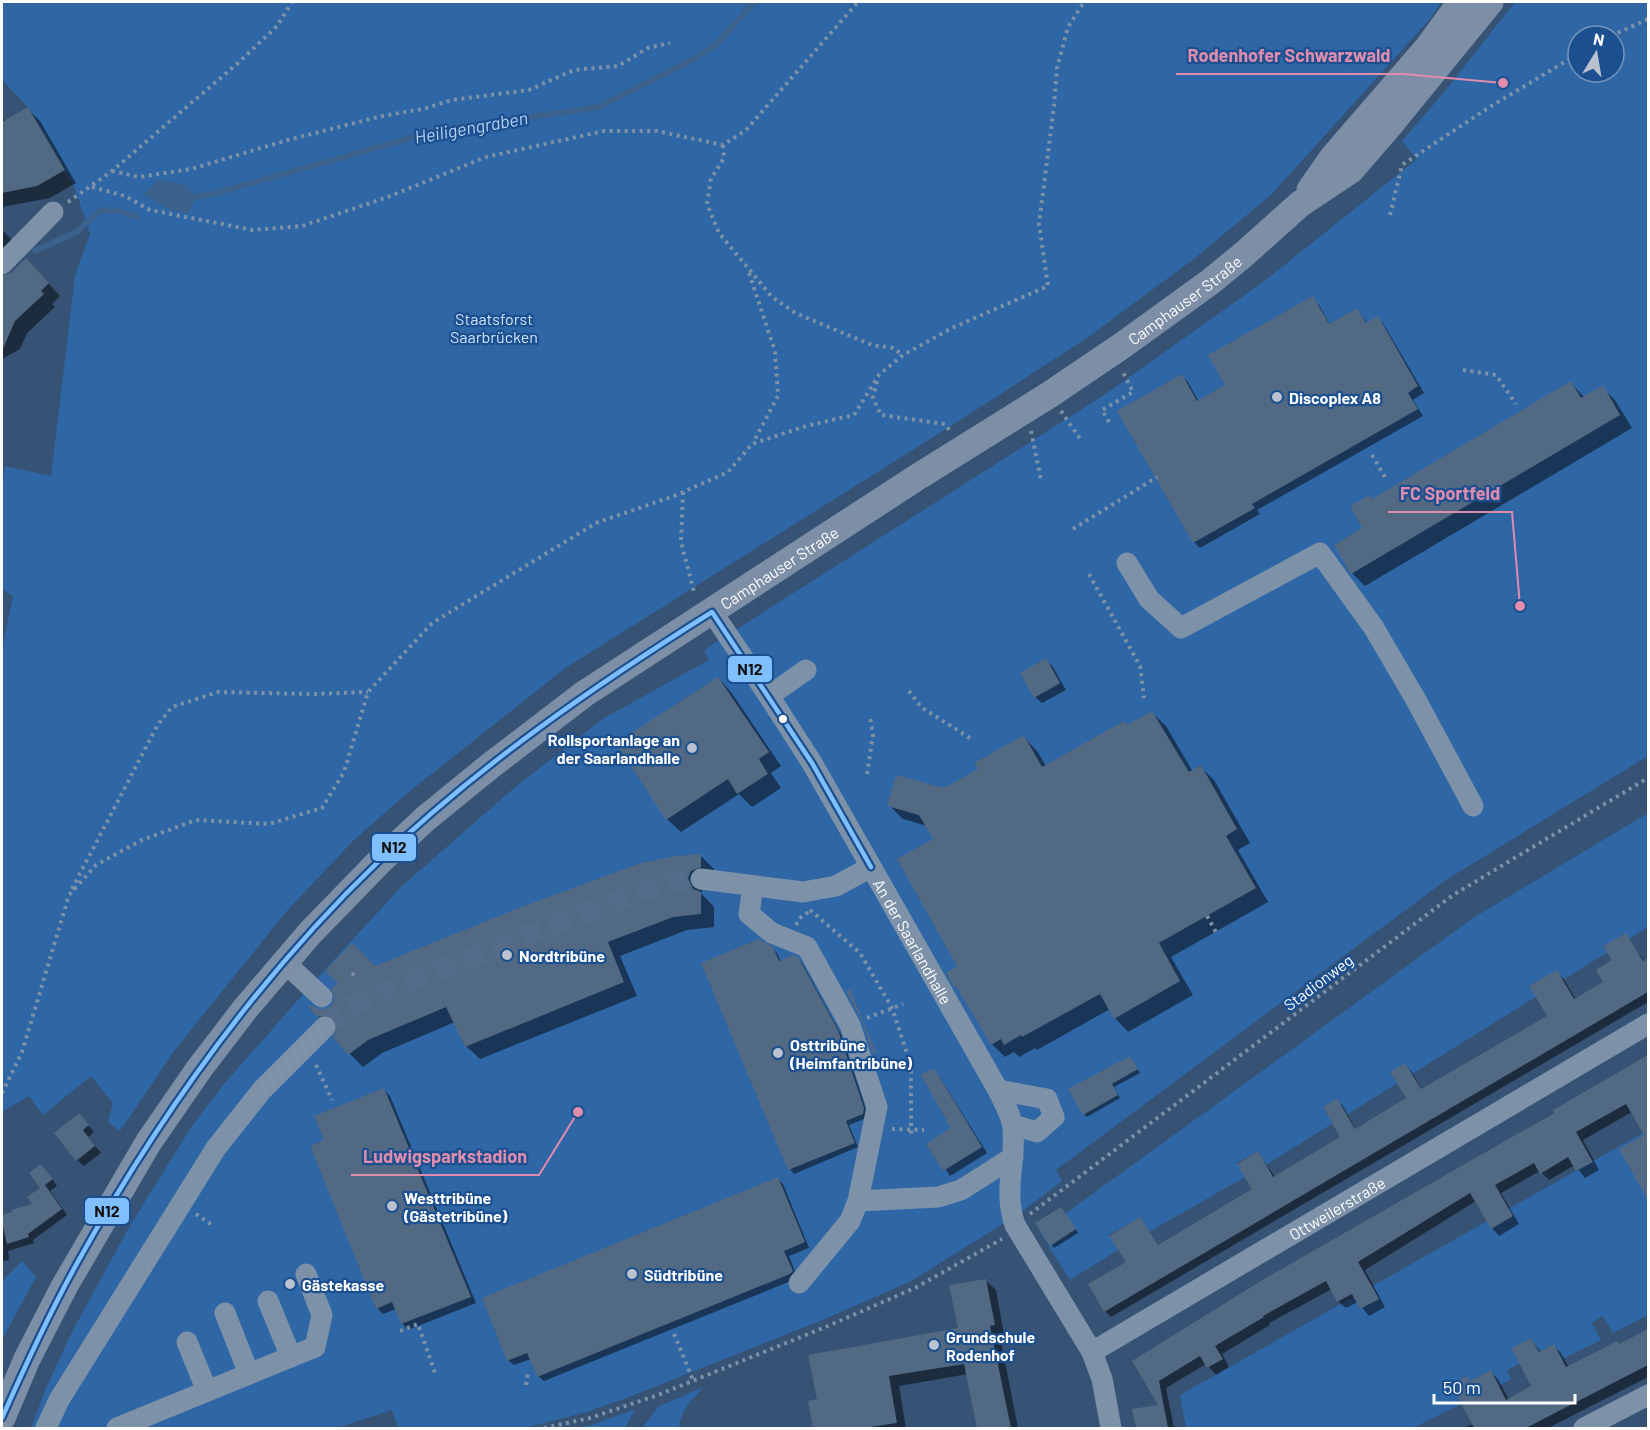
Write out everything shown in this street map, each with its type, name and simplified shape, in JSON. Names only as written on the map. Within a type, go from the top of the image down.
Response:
[{"type":"main road","name":"Camphauser Straße","points":[[1300,204],[1333,158],[1429,46],[1461,2]]},
{"type":"main road","name":"Camphauser Straße","points":[[2,1418],[27,1359],[64,1287],[136,1163],[199,1070],[284,962],[377,864],[425,819],[481,773],[703,602],[1026,410],[1123,345],[1209,282],[1300,204],[1351,170],[1490,2]]},
{"type":"street","points":[[2,264],[53,212]]},
{"type":"street","points":[[1127,563],[1149,599],[1181,628],[1320,553],[1374,628],[1473,806]]},
{"type":"street","name":"An der Saarlandhalle","points":[[703,602],[769,696],[812,763],[998,1090],[1013,1125],[1013,1157],[1008,1187],[1011,1213],[1017,1227],[1092,1353]]},
{"type":"street","points":[[769,696],[806,670]]},
{"type":"street","points":[[701,879],[803,892],[836,886],[871,867]]},
{"type":"street","points":[[753,886],[749,914],[772,933],[807,947],[850,1025],[877,1107],[858,1202],[850,1221],[800,1283]]},
{"type":"street","points":[[284,962],[321,997]]},
{"type":"street","name":"Ottweilerstraße","points":[[1092,1353],[1648,1024]]},
{"type":"street","points":[[46,1428],[59,1400],[216,1148],[262,1090],[325,1027]]},
{"type":"street","points":[[998,1090],[1047,1099],[1054,1117],[1037,1132],[1013,1125]]},
{"type":"street","points":[[858,1202],[938,1197],[961,1190],[1013,1157]]},
{"type":"street","points":[[117,1428],[315,1347],[322,1315],[306,1274]]},
{"type":"street","points":[[268,1301],[291,1357]]},
{"type":"street","points":[[225,1313],[249,1374]]},
{"type":"street","points":[[187,1342],[207,1391]]},
{"type":"street","points":[[1092,1353],[1102,1378],[1111,1428]]},
{"type":"street","points":[[1584,1428],[1648,1395]]},
{"type":"path","points":[[53,212],[112,171],[238,63],[277,26],[292,2]]},
{"type":"path","points":[[92,187],[125,196],[150,210],[253,230],[302,225],[388,197],[486,157],[604,131],[657,131],[723,146],[746,130],[858,2]]},
{"type":"path","points":[[752,444],[806,426],[854,415],[879,375],[903,356],[952,328],[1048,286],[1039,224],[1057,68],[1068,27],[1084,2]]},
{"type":"path","points":[[1626,29],[1648,19]]},
{"type":"path","points":[[112,171],[139,177],[191,169],[288,140],[382,116],[423,109],[452,100],[530,90],[574,70],[618,66],[648,48],[670,43]]},
{"type":"path","points":[[1390,215],[1402,165],[1566,61]]},
{"type":"path","points":[[723,146],[724,158],[711,178],[707,204],[719,233],[748,269],[772,297],[795,314],[872,345],[892,348],[903,356]]},
{"type":"path","points":[[69,895],[96,865],[142,840],[196,820],[269,824],[322,808],[344,772],[368,692],[432,623],[596,523],[728,472],[752,444],[778,396],[775,351],[748,269]]},
{"type":"path","points":[[1463,370],[1496,375],[1516,404]]},
{"type":"path","points":[[879,375],[873,398],[881,415],[945,424],[963,449]]},
{"type":"path","points":[[1109,422],[1102,410],[1133,392]]},
{"type":"path","points":[[1049,395],[1081,440]]},
{"type":"path","points":[[1026,410],[1041,480]]},
{"type":"path","points":[[1372,455],[1386,479]]},
{"type":"path","points":[[1073,529],[1157,477]]},
{"type":"path","points":[[683,491],[681,542],[703,602]]},
{"type":"path","points":[[1089,574],[1140,666],[1144,698]]},
{"type":"path","points":[[909,691],[921,707],[973,740]]},
{"type":"path","points":[[2,1093],[22,1052],[69,895],[157,726],[172,707],[218,692],[314,694],[368,692]]},
{"type":"path","points":[[867,774],[873,735],[870,717]]},
{"type":"path","name":"Stadionweg","points":[[544,1428],[590,1418],[693,1380],[915,1288],[1017,1227],[1454,895],[1648,778]]},
{"type":"path","points":[[801,917],[809,909],[860,953],[892,1008],[911,1066],[911,1136]]},
{"type":"path","points":[[1207,916],[1217,934]]},
{"type":"path","points":[[881,1012],[903,1004]]},
{"type":"path","points":[[316,1065],[332,1100]]},
{"type":"path","points":[[902,1130],[924,1130]]},
{"type":"path","points":[[190,1210],[212,1225]]},
{"type":"path","points":[[400,1331],[418,1323],[435,1373]]},
{"type":"path","points":[[674,1334],[693,1380]]},
{"type":"path","points":[[526,1386],[528,1373]]},
{"type":"green space","name":"Staatsforst Saarbrücken","points":[[2,2],[1442,2],[1429,20],[1272,194],[1195,258],[1090,336],[564,669],[404,796],[352,842],[286,912],[174,1051],[120,1131],[108,1122],[113,1103],[91,1076],[43,1115],[29,1096],[2,1112],[2,649],[13,596],[2,589],[2,482],[5,466],[51,476],[75,276],[90,234],[73,183],[28,107],[2,80]],"holes":[[[159,180],[187,186],[166,208],[144,194]]]},
{"type":"green space","points":[[1515,2],[1648,2],[1648,756],[1446,880],[1056,1170],[1062,1181],[1019,1214],[911,1281],[825,1319],[629,1397],[587,1412],[524,1428],[398,1428],[392,1410],[337,1428],[31,1428],[46,1388],[74,1328],[131,1224],[190,1129],[224,1084],[402,886],[514,788],[604,718],[709,660],[704,650],[1104,395],[1263,282],[1417,159],[1402,141],[1441,96]]},
{"type":"green space","points":[[1648,813],[1648,927],[1266,1165],[1258,1151],[1237,1163],[1245,1177],[1149,1232],[1140,1217],[1109,1235],[1118,1250],[1070,1280],[1040,1232],[1473,918]]},
{"type":"green space","points":[[1648,1130],[1648,1315],[1613,1333],[1603,1316],[1592,1323],[1601,1340],[1562,1359],[1554,1344],[1539,1352],[1531,1338],[1519,1364],[1507,1370],[1511,1379],[1499,1386],[1491,1370],[1470,1381],[1466,1376],[1451,1384],[1461,1404],[1413,1428],[1186,1428],[1180,1395]]},
{"type":"green space","points":[[22,1261],[36,1277],[2,1340],[2,1281]]},
{"type":"green space","points":[[704,1387],[684,1411],[679,1428],[642,1428],[659,1406]]},
{"type":"green space","points":[[635,1409],[625,1428],[576,1428],[592,1425]]},
{"type":"shaded area","points":[[158,180],[187,186],[196,197],[188,214],[166,208],[144,194]]},
{"type":"building","points":[[28,107],[65,170],[37,186],[2,193],[2,122]]},
{"type":"building","points":[[26,258],[49,283],[41,291],[44,294],[15,321],[2,351],[2,276],[11,273]]},
{"type":"building","points":[[1313,296],[1329,324],[1357,308],[1366,323],[1378,316],[1418,386],[1408,393],[1418,409],[1252,504],[1255,508],[1193,543],[1117,411],[1182,374],[1197,401],[1225,385],[1208,355]]},
{"type":"building","points":[[1571,381],[1581,398],[1603,385],[1620,415],[1351,574],[1334,545],[1362,528],[1350,506],[1370,495],[1372,499]]},
{"type":"building","points":[[1046,658],[1060,683],[1034,698],[1020,673]]},
{"type":"building","name":"Rollsportanlage an der Saarlandhalle","points":[[718,677],[769,752],[759,759],[768,774],[737,794],[728,779],[666,820],[616,743]]},
{"type":"building","points":[[1152,711],[1189,772],[1201,765],[1237,829],[1226,836],[1256,888],[1159,943],[1180,981],[1114,1019],[1100,994],[1022,1037],[1021,1035],[1004,1045],[1001,1039],[991,1045],[946,973],[957,966],[897,859],[933,839],[919,815],[887,806],[896,775],[944,788],[978,769],[974,763],[1024,735],[1042,767],[1124,721],[1127,725]]},
{"type":"building","name":"Nordtribüne","points":[[701,854],[701,867],[691,871],[688,878],[693,889],[701,892],[701,914],[673,917],[608,942],[624,982],[465,1047],[446,1007],[368,1040],[348,1055],[333,1037],[337,1030],[334,1018],[328,1015],[317,1017],[308,1007],[311,1005],[325,1009],[332,1005],[334,999],[331,989],[338,983],[325,971],[352,943],[375,966],[516,909],[641,863],[675,856]]},
{"type":"building","points":[[1626,933],[1643,961],[1648,958],[1648,992],[1104,1312],[1088,1284],[1126,1262],[1109,1236],[1140,1217],[1158,1245],[1252,1189],[1237,1164],[1258,1151],[1273,1177],[1340,1137],[1323,1107],[1337,1098],[1355,1129],[1406,1098],[1390,1072],[1405,1063],[1421,1089],[1547,1016],[1529,986],[1557,970],[1574,999],[1603,982],[1596,970],[1612,960],[1603,946]]},
{"type":"building","name":"Osttribüne (Heimfantribüne)","points":[[759,939],[773,947],[779,961],[793,955],[798,957],[838,1030],[864,1108],[863,1114],[846,1121],[855,1143],[788,1170],[701,963]]},
{"type":"building","points":[[850,989],[876,1052],[873,1054],[862,1021],[846,991]]},
{"type":"building","points":[[1648,1055],[1648,1200],[1619,1149],[1644,1135],[1626,1104],[1576,1132],[1593,1162],[1576,1171],[1568,1157],[1540,1174],[1534,1163],[1495,1185],[1513,1216],[1491,1229],[1470,1193],[1358,1262],[1379,1299],[1360,1309],[1352,1294],[1337,1302],[1326,1281],[1215,1346],[1223,1359],[1207,1368],[1200,1356],[1159,1381],[1168,1428],[1136,1428],[1132,1409],[1158,1405],[1132,1361],[1264,1279],[1554,1113],[1553,1110]]},
{"type":"building","points":[[1130,1056],[1138,1069],[1112,1084],[1118,1095],[1083,1115],[1068,1089]]},
{"type":"building","points":[[934,1068],[982,1147],[943,1171],[926,1144],[951,1128],[921,1075]]},
{"type":"building","name":"Westtribüne (Gästetribüne)","points":[[384,1088],[471,1297],[401,1324],[392,1302],[376,1309],[310,1146],[324,1140],[314,1116]]},
{"type":"building","points":[[79,1113],[89,1125],[83,1130],[95,1146],[76,1161],[54,1133]]},
{"type":"building","points":[[41,1164],[53,1179],[45,1185],[62,1209],[28,1234],[29,1237],[7,1244],[2,1215],[32,1204],[27,1197],[40,1188],[29,1173]]},
{"type":"building","name":"Südtribüne","points":[[778,1177],[805,1242],[784,1251],[793,1271],[790,1274],[537,1377],[527,1353],[507,1361],[482,1298]]},
{"type":"building","points":[[1061,1207],[1076,1229],[1050,1246],[1035,1223]]},
{"type":"building","points":[[986,1279],[995,1325],[990,1326],[1011,1428],[977,1428],[964,1364],[889,1376],[897,1423],[870,1428],[813,1428],[808,1401],[817,1399],[808,1355],[958,1328],[949,1285]]},
{"type":"building","points":[[1648,1329],[1648,1365],[1526,1428],[1474,1428],[1451,1384],[1467,1376],[1470,1381],[1491,1370],[1506,1400],[1531,1386],[1511,1348],[1531,1338],[1539,1352],[1554,1344],[1566,1367],[1617,1341],[1619,1344]]},
{"type":"waterway","name":"Heiligengraben","points":[[189,198],[213,194],[435,131],[599,107],[688,62],[716,45],[754,2]]},
{"type":"waterway","name":"Heiligengraben","points":[[35,251],[78,231],[99,211],[115,210],[137,217]]},
{"type":"tunnel","points":[[325,1027],[346,1010],[375,995],[638,892],[678,881],[701,879]]},
{"type":"transit line","name":"N12","points":[[2,1418],[66,1284],[141,1156],[175,1103],[212,1052],[291,954],[378,862],[456,792],[581,698],[712,612],[812,763],[871,867]]},
{"type":"place","name":"Rodenhofer Schwarzwald","points":[[1503,83]]},
{"type":"place","name":"Discoplex A8","points":[[1277,397]]},
{"type":"place","name":"FC Sportfeld","points":[[1520,606]]},
{"type":"place","name":"Rollsportanlage an der Saarlandhalle","points":[[692,748]]},
{"type":"place","name":"Nordtribüne","points":[[507,955]]},
{"type":"place","name":"Osttribüne (Heimfantribüne)","points":[[778,1053]]},
{"type":"place","name":"Ludwigsparkstadion","points":[[578,1112]]},
{"type":"place","name":"Westtribüne (Gästetribüne)","points":[[392,1206]]},
{"type":"place","name":"Südtribüne","points":[[632,1274]]},
{"type":"place","name":"Gästekasse","points":[[290,1284]]},
{"type":"place","name":"Grundschule Rodenhof","points":[[934,1345]]}]
